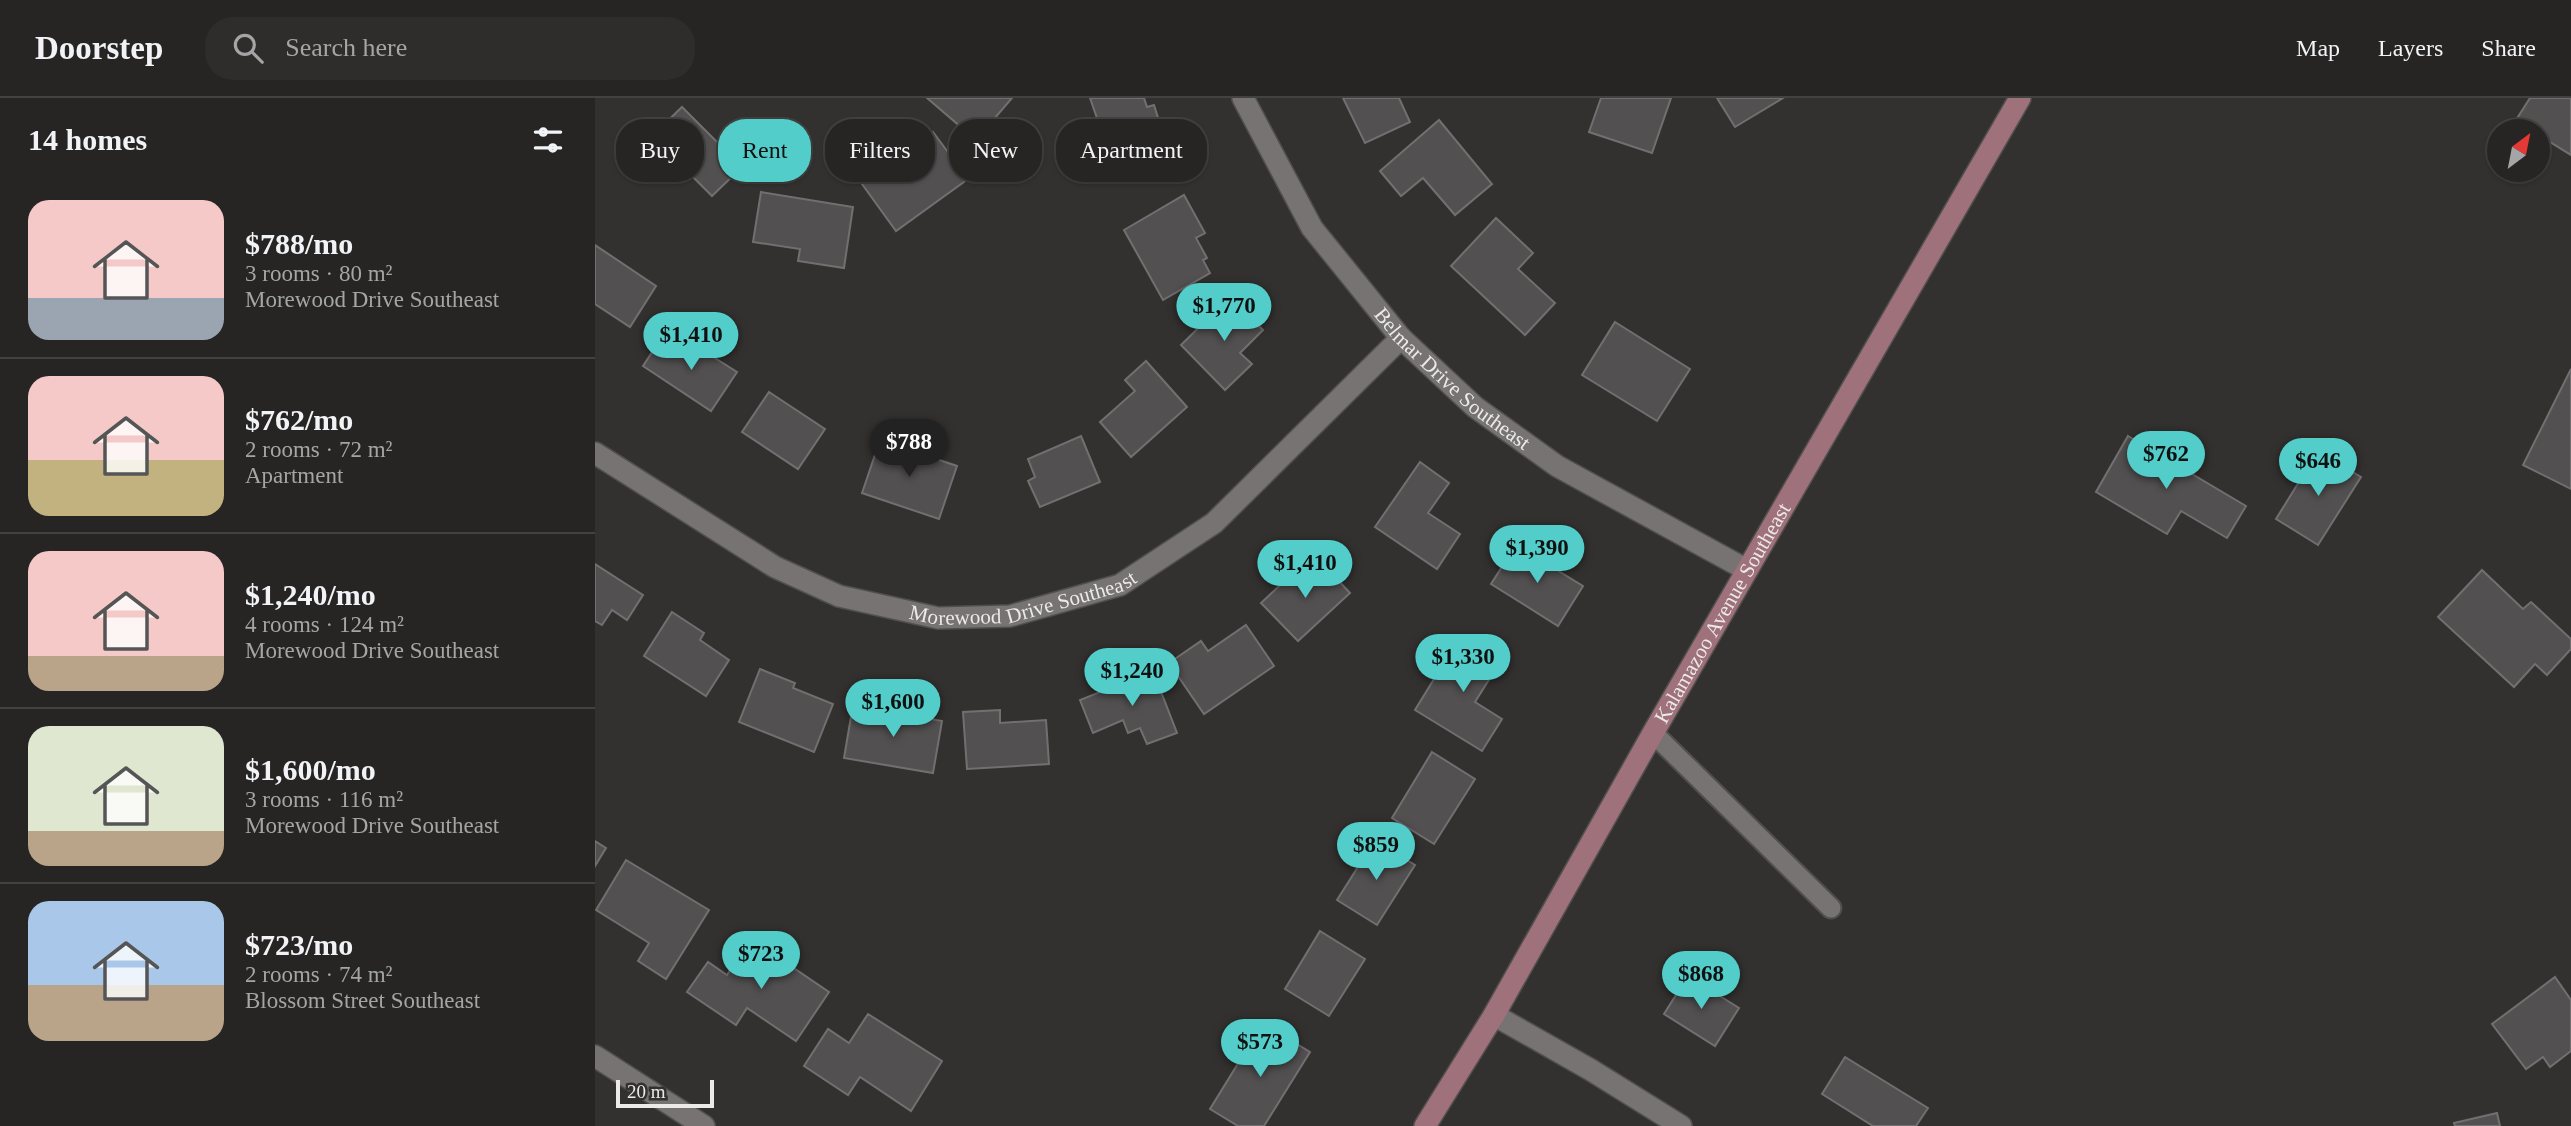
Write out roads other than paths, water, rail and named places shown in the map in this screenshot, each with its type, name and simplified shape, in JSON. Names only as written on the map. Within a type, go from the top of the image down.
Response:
[{"type":"main road","name":"Kalamazoo Avenue Southeast","points":[[1425,1126],[1494,1015],[1653,733],[2020,98]]},
{"type":"street","name":"Belmar Drive Southeast","points":[[1243,98],[1312,228],[1401,338],[1475,407],[1557,466],[1747,570]]},
{"type":"street","name":"Morewood Drive Southeast","points":[[595,453],[775,567],[839,596],[937,618],[1010,616],[1120,585],[1215,523],[1401,338]]},
{"type":"street","points":[[1494,1015],[1591,1070],[1681,1126]]},
{"type":"street","points":[[595,1056],[704,1126]]},
{"type":"lane","points":[[1653,733],[1831,908]]}]
